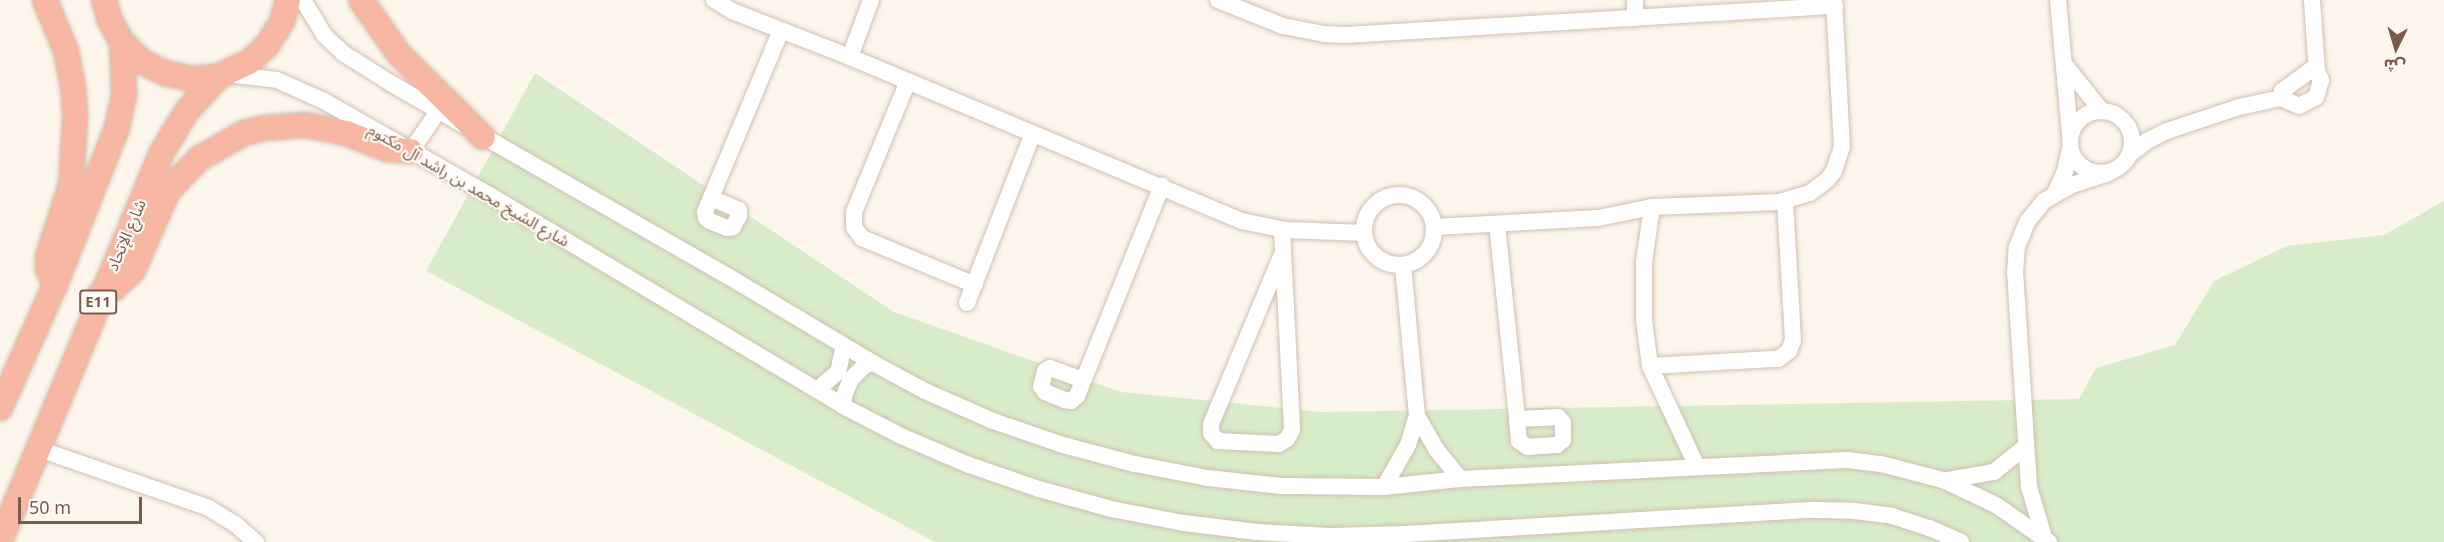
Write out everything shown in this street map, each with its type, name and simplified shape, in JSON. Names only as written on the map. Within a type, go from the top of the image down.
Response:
[{"type":"highway","points":[[45,0],[66,51],[73,86],[75,118],[71,185],[48,255],[48,270],[55,285]]},
{"type":"highway","points":[[104,0],[110,21],[122,42],[141,61],[165,74],[192,79],[223,75],[249,62],[268,44],[282,22],[288,0]]},
{"type":"highway","points":[[361,0],[378,28],[399,54],[483,137]]},
{"type":"highway","name":"E11","points":[[0,408],[55,285],[117,128],[124,85],[122,42]]},
{"type":"highway","name":"شارع الإتحاد","points":[[0,541],[101,293],[162,152],[187,111],[223,75]]},
{"type":"highway","points":[[101,293],[124,280],[133,270],[168,191],[179,178],[200,158],[244,133],[264,128],[305,125],[346,133],[387,149],[411,151]]},
{"type":"street","points":[[303,0],[325,36],[343,53],[483,137],[925,391],[993,421],[1063,446],[1135,464],[1208,478],[1282,486],[1384,487],[1460,479],[1847,460],[1881,464],[1943,480],[1996,505],[2047,539]]},
{"type":"street","points":[[714,0],[732,11],[850,57],[1242,221],[1282,230],[1364,233]]},
{"type":"street","points":[[850,57],[871,0]]},
{"type":"street","points":[[1218,0],[1283,26],[1324,34],[1404,32],[1635,18],[1834,3],[1843,135],[1839,159],[1834,171],[1819,188],[1801,198],[1785,201],[1652,207],[1598,218],[1435,227]]},
{"type":"street","points":[[1635,0],[1635,18]]},
{"type":"street","points":[[2058,0],[2070,142],[2075,160],[2084,169],[2095,173],[2108,173]]},
{"type":"street","points":[[2047,539],[2033,506],[2026,446],[2015,260],[2017,247],[2027,222],[2044,201],[2055,194],[2116,169],[2147,141],[2167,131],[2239,107],[2281,98],[2290,104],[2308,104],[2320,89],[2321,80],[2317,71],[2312,0]]},
{"type":"street","points":[[711,198],[781,30]]},
{"type":"street","points":[[2063,62],[2101,110]]},
{"type":"street","points":[[2281,98],[2282,91],[2309,70],[2317,71]]},
{"type":"street","name":"شارع الشيخ محمد بن راشد آل مكتوم","points":[[223,75],[277,80],[301,89],[411,151],[843,406],[901,436],[960,461],[1040,489],[1111,509],[1184,523],[1247,531],[1331,536],[1854,510],[1902,519],[1961,542]]},
{"type":"street","points":[[908,81],[854,212],[854,227],[862,238],[975,285]]},
{"type":"street","points":[[411,151],[439,110]]},
{"type":"street","points":[[2055,194],[2065,172],[2076,122],[2087,113],[2101,110],[2115,114],[2126,123],[2131,133],[2132,144],[2129,156]]},
{"type":"street","points":[[2126,123],[2167,131]]},
{"type":"street","points":[[967,303],[1034,133]]},
{"type":"street","points":[[1083,380],[1162,186]]},
{"type":"street","points":[[1396,195],[1414,198],[1428,210],[1435,227],[1432,245],[1420,260],[1402,266],[1384,262],[1370,251],[1364,233],[1367,215],[1379,201],[1396,195]]},
{"type":"street","points":[[1650,366],[1772,359],[1784,356],[1789,351],[1793,340],[1785,201]]},
{"type":"street","points":[[1652,207],[1644,262],[1644,320],[1650,366],[1696,467]]},
{"type":"street","points":[[1497,224],[1517,419]]},
{"type":"street","points":[[1282,230],[1292,430],[1287,439],[1279,444],[1218,441],[1211,433],[1212,424],[1283,252]]},
{"type":"street","points":[[1384,487],[1408,445],[1417,416],[1402,266]]},
{"type":"street","points":[[817,390],[832,380],[838,372],[842,364],[844,346]]},
{"type":"street","points":[[843,406],[844,396],[851,379],[864,366],[873,363]]},
{"type":"street","points":[[1417,416],[1436,449],[1460,479]]},
{"type":"street","points":[[1943,480],[1980,477],[1994,472],[2026,446]]},
{"type":"street","points":[[39,449],[209,508],[235,524],[256,542]]},
{"type":"green space","points":[[535,73],[894,312],[1121,392],[1321,412],[2079,399],[2096,368],[2175,345],[2214,281],[2287,246],[2384,235],[2444,201],[2444,542],[935,542],[426,271]]}]
